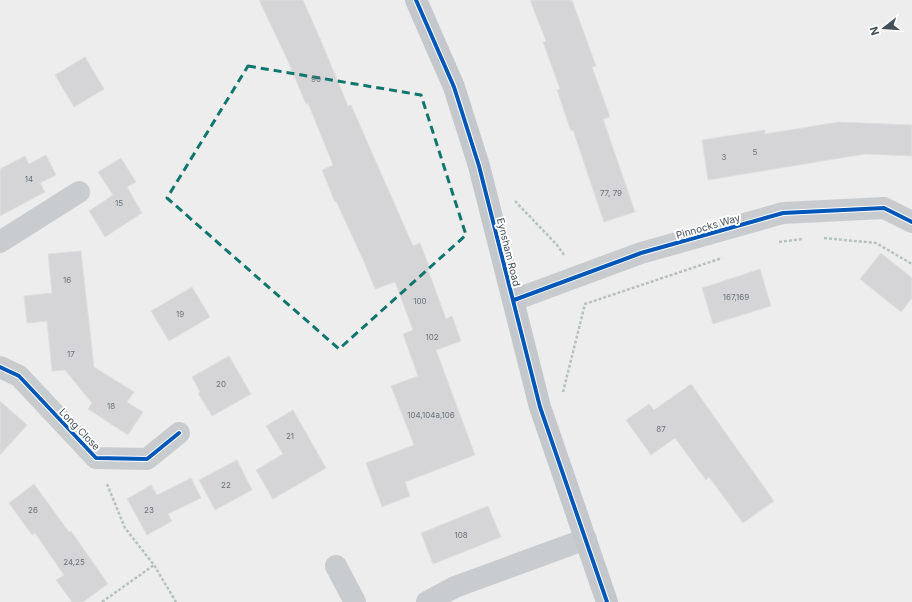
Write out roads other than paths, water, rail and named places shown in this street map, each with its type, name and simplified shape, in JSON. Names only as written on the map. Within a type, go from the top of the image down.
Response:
[{"type":"main road","name":"Eynsham Road","points":[[416,0],[454,86],[479,166],[540,407],[607,602]]},
{"type":"street","points":[[0,242],[79,192]]},
{"type":"street","name":"Pinnocks Way","points":[[514,300],[641,253],[783,213],[884,208],[912,222]]},
{"type":"street","name":"Long Close","points":[[0,367],[19,376],[96,458],[147,459],[180,433]]},
{"type":"street","points":[[427,602],[455,587],[586,539]]},
{"type":"street","points":[[336,566],[355,602]]}]
